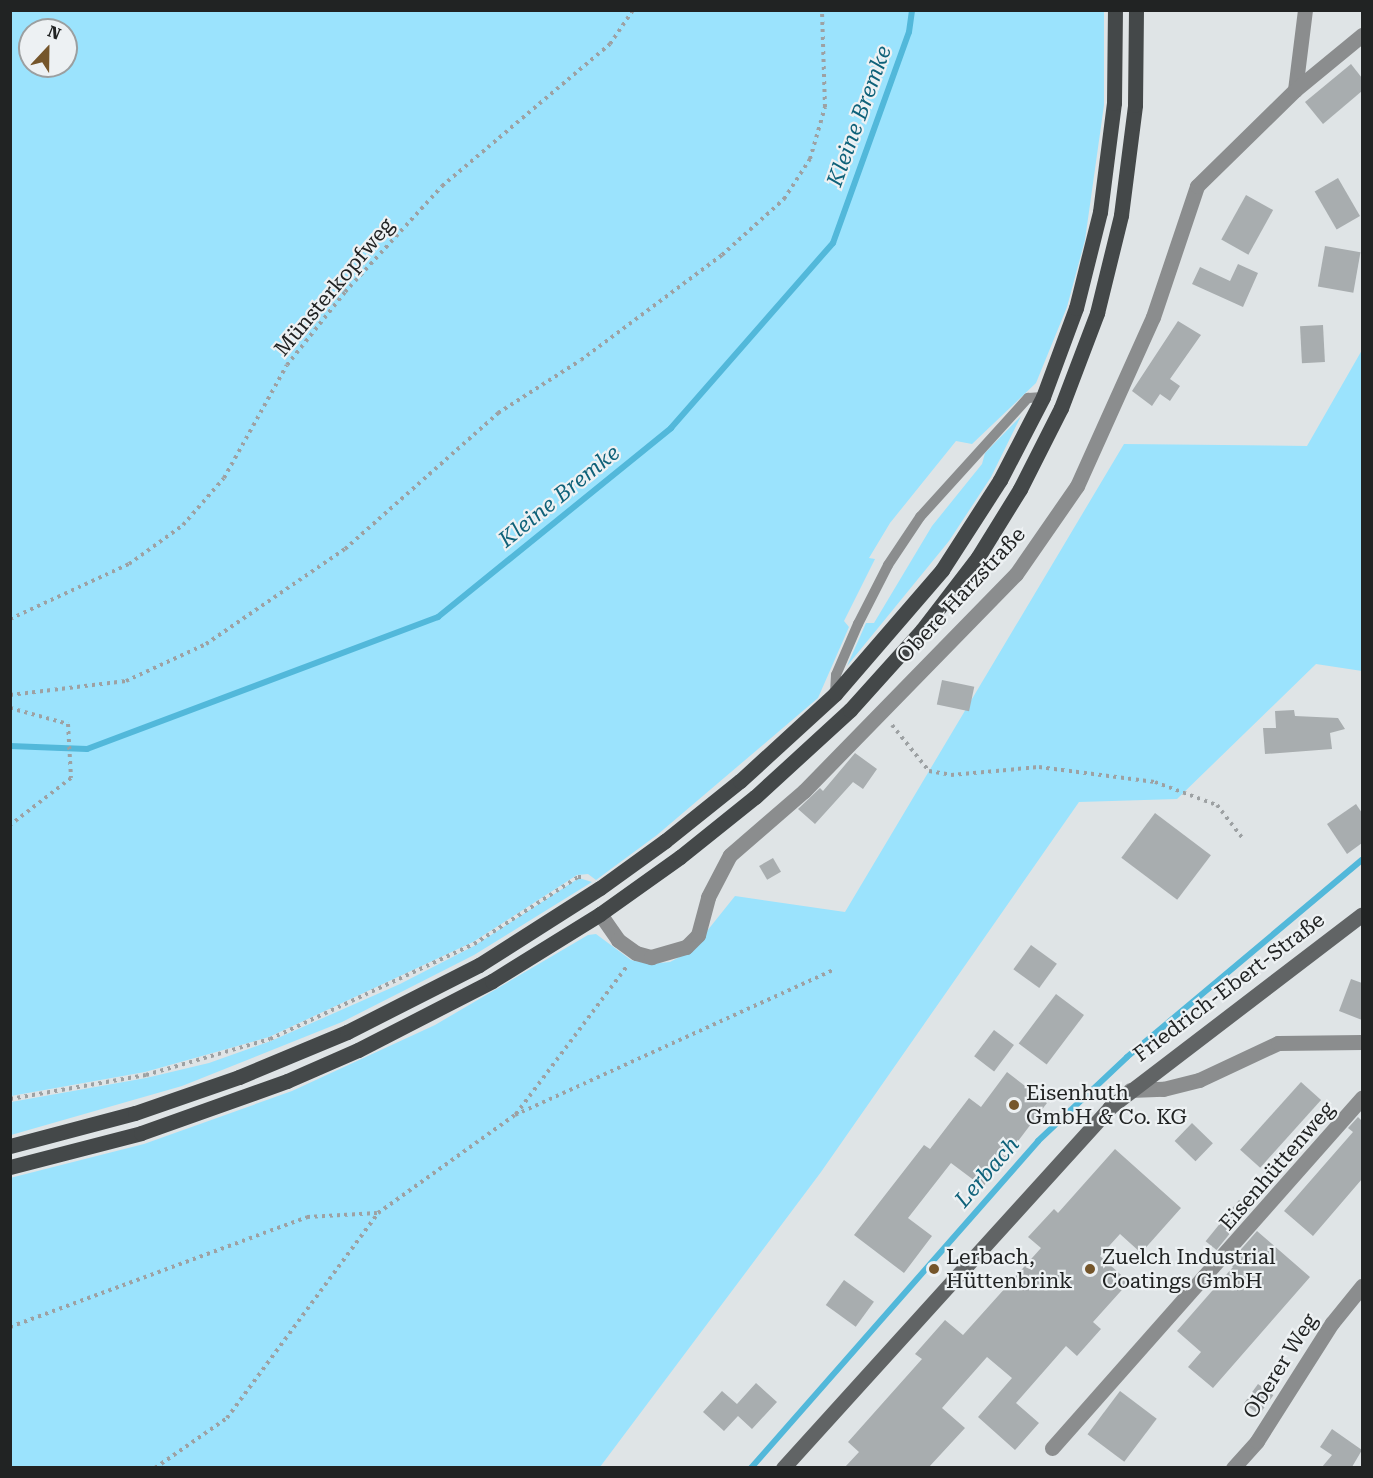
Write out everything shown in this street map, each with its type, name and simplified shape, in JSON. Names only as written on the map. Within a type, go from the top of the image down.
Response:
[{"type":"main road","points":[[10,1146],[135,1113],[239,1077],[347,1032],[468,970],[534,932],[642,858],[740,781],[835,694],[942,570],[1000,480],[1043,397],[1076,308],[1100,212],[1114,103],[1115,10]]},
{"type":"main road","points":[[10,1167],[141,1133],[287,1081],[429,1016],[600,914],[755,797],[850,710],[960,582],[1020,489],[1043,447],[1083,354],[1115,244],[1130,160],[1136,10]]},
{"type":"street","points":[[1294,90],[1305,10]]},
{"type":"street","name":"Obere Harzstraße","points":[[636,953],[669,954],[686,947],[698,935],[708,897],[730,855],[804,792],[880,711],[1016,574],[1045,536],[1077,486],[1153,317],[1197,186],[1294,90],[1362,35]]},
{"type":"street","points":[[600,914],[618,940],[636,953]]},
{"type":"street","name":"Friedrich-Ebert-Straße","points":[[783,1467],[1070,1148],[1130,1090],[1362,914]]},
{"type":"street","points":[[1130,1090],[1187,1083],[1278,1043],[1362,1042]]},
{"type":"street","name":"Eisenhüttenweg","points":[[1052,1448],[1362,1098]]},
{"type":"street","name":"Oberer Weg","points":[[1233,1467],[1262,1434],[1332,1323],[1362,1286]]},
{"type":"lane","points":[[835,694],[836,675],[858,624],[888,566],[920,517],[1028,398],[1043,397]]},
{"type":"path","name":"Münsterkopfweg","points":[[10,619],[129,564],[183,525],[224,478],[287,365],[339,298],[442,186],[596,58],[633,10]]},
{"type":"path","points":[[10,695],[126,681],[198,649],[337,556],[498,413],[581,360],[722,255],[784,199],[810,159],[825,107],[822,10]]},
{"type":"path","points":[[10,708],[68,724],[71,778],[10,825]]},
{"type":"path","points":[[880,711],[929,771],[951,775],[1039,767],[1155,782],[1217,805],[1244,840]]},
{"type":"path","points":[[10,1099],[146,1075],[270,1039],[474,944],[578,877]]},
{"type":"path","points":[[515,1115],[636,953]]},
{"type":"path","points":[[155,1467],[227,1418],[378,1213],[515,1115],[833,970]]},
{"type":"path","points":[[10,1327],[307,1217],[378,1213]]},
{"type":"shaded area","points":[[10,11],[1104,11],[1104,105],[1085,240],[1067,307],[1036,383],[972,444],[956,441],[890,523],[869,558],[875,559],[844,621],[849,627],[818,698],[657,835],[596,880],[588,874],[577,875],[473,942],[269,1037],[145,1072],[11,1096]]},
{"type":"shaded area","points":[[1362,350],[1362,671],[1316,664],[1177,799],[1079,802],[821,1172],[600,1467],[11,1467],[10,1178],[144,1144],[292,1091],[435,1025],[588,935],[596,934],[631,960],[650,964],[670,962],[691,951],[735,896],[845,912],[1124,444],[1307,446]]},
{"type":"shaded area","points":[[1021,416],[991,477],[949,541],[847,666],[866,623],[874,623],[932,526],[982,464],[985,453]]},
{"type":"shaded area","points":[[579,878],[592,882],[474,955],[342,1022],[182,1086],[11,1135],[11,1102],[146,1078],[209,1063],[271,1041],[400,984],[474,946]]},
{"type":"building","points":[[1351,64],[1362,78],[1362,91],[1323,124],[1305,102]]},
{"type":"building","points":[[1338,178],[1360,216],[1337,230],[1315,192]]},
{"type":"building","points":[[1246,195],[1273,210],[1248,255],[1221,240]]},
{"type":"building","points":[[1325,246],[1360,252],[1353,293],[1318,286]]},
{"type":"building","points":[[1238,264],[1258,273],[1243,307],[1192,284],[1200,267],[1230,281]]},
{"type":"building","points":[[1178,321],[1201,335],[1170,379],[1180,386],[1170,401],[1160,394],[1152,406],[1132,391]]},
{"type":"building","points":[[1323,325],[1325,362],[1302,363],[1300,326]]},
{"type":"building","points":[[942,680],[974,687],[969,711],[937,704]]},
{"type":"building","points":[[1294,710],[1295,716],[1338,718],[1345,729],[1330,733],[1332,749],[1265,754],[1263,728],[1276,728],[1275,711]]},
{"type":"building","points":[[855,753],[877,769],[863,789],[853,782],[815,824],[798,809],[820,788],[823,791]]},
{"type":"building","points":[[1356,804],[1362,813],[1362,843],[1347,854],[1327,824]]},
{"type":"building","points":[[1155,813],[1211,855],[1177,900],[1121,858]]},
{"type":"building","points":[[773,858],[781,872],[767,880],[759,866]]},
{"type":"building","points":[[1031,945],[1057,964],[1039,988],[1013,969]]},
{"type":"building","points":[[1351,979],[1362,983],[1362,1020],[1339,1011]]},
{"type":"building","points":[[1056,994],[1084,1015],[1047,1065],[1019,1044]]},
{"type":"building","points":[[994,1030],[1014,1045],[994,1071],[974,1056]]},
{"type":"building","points":[[1007,1072],[1047,1103],[983,1187],[951,1163],[908,1218],[932,1236],[904,1273],[854,1235],[924,1145],[930,1149],[969,1098],[981,1107]]},
{"type":"building","points":[[1301,1082],[1321,1100],[1260,1168],[1240,1150]]},
{"type":"building","points":[[1358,1117],[1362,1121],[1362,1179],[1313,1236],[1284,1211],[1353,1132],[1348,1128]]},
{"type":"building","points":[[1192,1123],[1213,1143],[1195,1161],[1175,1141]]},
{"type":"building","points":[[1115,1149],[1181,1208],[1141,1253],[1120,1234],[1100,1256],[1129,1282],[1093,1322],[1101,1329],[1077,1356],[1066,1346],[1016,1403],[1039,1423],[1015,1450],[978,1417],[1012,1378],[987,1357],[942,1408],[965,1428],[929,1467],[845,1467],[859,1452],[848,1442],[922,1359],[915,1354],[945,1320],[963,1335],[1041,1248],[1028,1237],[1054,1209],[1058,1213]]},
{"type":"building","points":[[1239,1200],[1250,1209],[1217,1250],[1206,1241]]},
{"type":"building","points":[[1257,1231],[1310,1277],[1213,1388],[1188,1367],[1201,1352],[1177,1331],[1233,1267],[1229,1263]]},
{"type":"building","points":[[844,1280],[874,1302],[856,1327],[826,1305]]},
{"type":"building","points":[[756,1383],[777,1402],[752,1429],[738,1416],[724,1431],[703,1412],[722,1391],[737,1404]]},
{"type":"building","points":[[1258,1384],[1273,1395],[1259,1415],[1244,1403]]},
{"type":"building","points":[[1120,1391],[1157,1419],[1124,1462],[1088,1434]]},
{"type":"building","points":[[1332,1429],[1362,1450],[1352,1467],[1322,1467],[1332,1455],[1320,1447]]},
{"type":"waterway","name":"Kleine Bremke","points":[[10,746],[87,749],[438,617],[671,428],[833,243],[909,32],[912,10]]},
{"type":"waterway","name":"Lerbach","points":[[751,1468],[1038,1141],[1127,1057],[1362,860]]},
{"type":"place","name":"Eisenhuth GmbH & Co. KG","points":[[1014,1105]]},
{"type":"place","name":"Lerbach, Hüttenbrink","points":[[934,1269]]},
{"type":"place","name":"Zuelch Industrial Coatings GmbH","points":[[1090,1269]]}]
